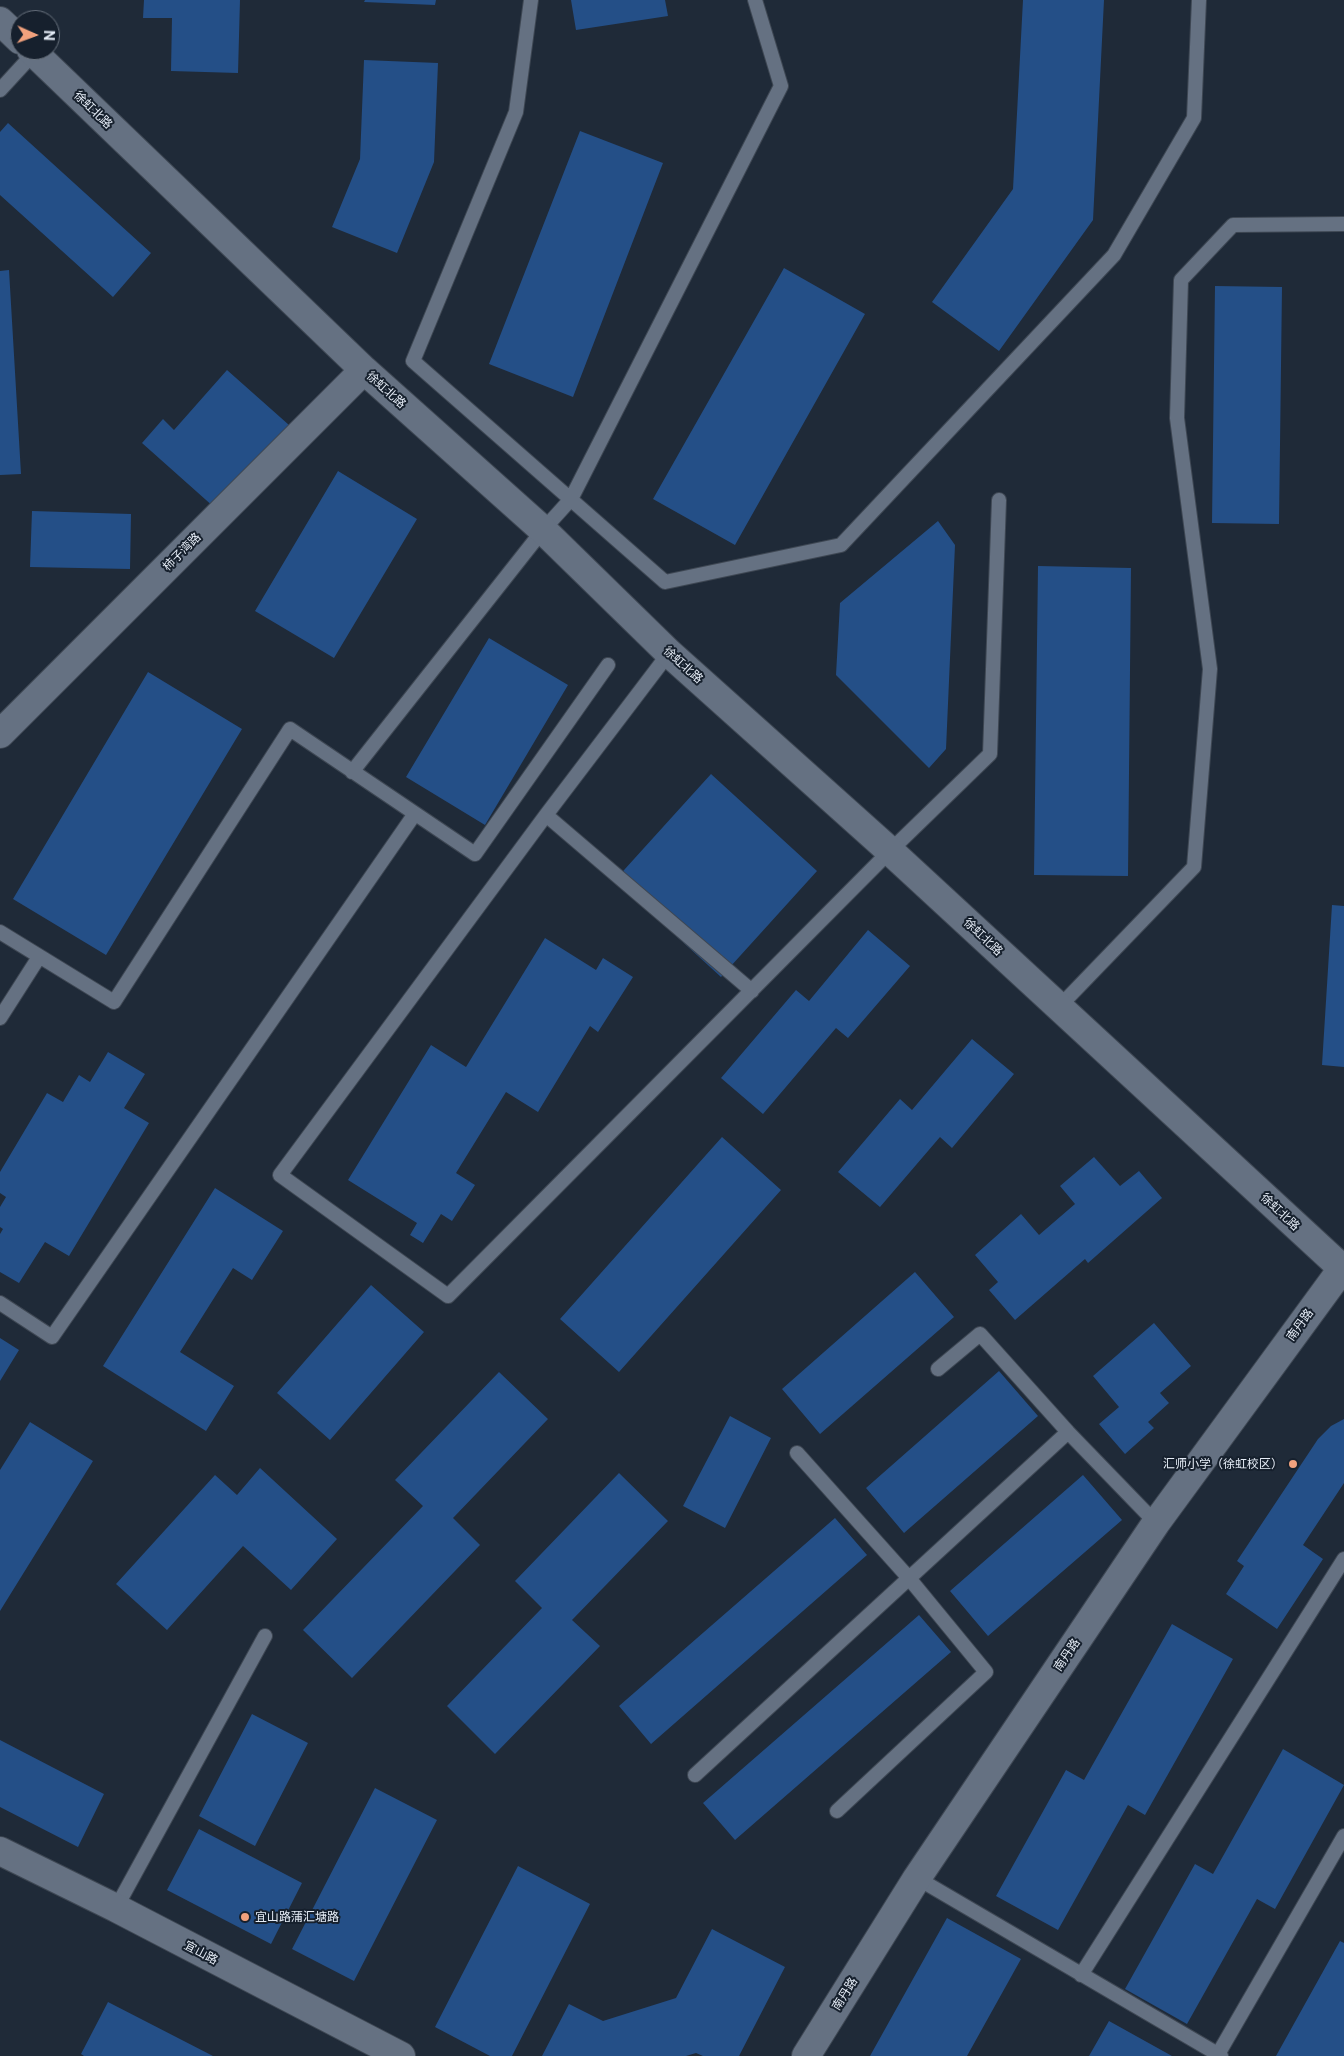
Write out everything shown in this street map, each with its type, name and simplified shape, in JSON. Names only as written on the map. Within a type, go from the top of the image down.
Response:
[{"type":"street","name":"徐虹北路","points":[[0,21],[10,30]]},
{"type":"street","name":"徐虹北路","points":[[42,60],[364,370],[543,530],[669,653],[890,851],[1343,1268]]},
{"type":"street","name":"柿子湾路","points":[[0,734],[364,370]]},
{"type":"street","name":"南丹路","points":[[806,2056],[916,1878],[1156,1523],[1343,1268]]},
{"type":"street","name":"宜山路","points":[[0,1851],[116,1908],[397,2055]]},
{"type":"lane","points":[[531,0],[516,112],[413,361],[664,582],[841,545],[1114,255],[1194,118],[1198,0]]},
{"type":"lane","points":[[352,772],[543,530],[571,499],[781,86],[755,0]]},
{"type":"lane","points":[[0,90],[20,60]]},
{"type":"lane","points":[[1059,1006],[1194,867],[1210,668],[1177,418],[1182,280],[1233,225],[1344,224]]},
{"type":"lane","points":[[669,653],[546,815],[280,1175],[448,1296],[890,851],[990,754],[999,500]]},
{"type":"lane","points":[[0,932],[114,1002],[290,729],[414,815],[475,854],[608,665]]},
{"type":"lane","points":[[0,1303],[52,1337],[414,815]]},
{"type":"lane","points":[[546,815],[752,991]]},
{"type":"lane","points":[[0,1018],[39,957]]},
{"type":"lane","points":[[938,1369],[980,1334],[1068,1432],[1156,1523]]},
{"type":"lane","points":[[695,1775],[908,1577],[1068,1432]]},
{"type":"lane","points":[[797,1453],[908,1577],[986,1672],[837,1811]]},
{"type":"lane","points":[[1081,1975],[1344,1559]]},
{"type":"lane","points":[[116,1908],[266,1636]]},
{"type":"lane","points":[[916,1878],[1219,2055],[1344,1836]]},
{"type":"building","points":[[144,0],[240,0],[238,73],[171,71],[172,18],[143,18]]},
{"type":"building","points":[[365,0],[436,0],[435,5],[364,2]]},
{"type":"building","points":[[571,0],[665,0],[668,16],[576,30]]},
{"type":"building","points":[[1023,0],[1104,0],[1093,220],[999,351],[932,302],[1013,189]]},
{"type":"building","points":[[364,60],[438,63],[434,162],[397,253],[332,227],[360,159]]},
{"type":"building","points":[[8,123],[151,253],[113,297],[0,195],[0,132]]},
{"type":"building","points":[[580,131],[663,163],[573,397],[489,364]]},
{"type":"building","points":[[784,268],[865,314],[735,545],[653,499]]},
{"type":"building","points":[[9,270],[21,474],[0,475],[0,271]]},
{"type":"building","points":[[1215,286],[1282,287],[1279,524],[1212,523]]},
{"type":"building","points":[[227,370],[289,425],[215,508],[142,443],[163,419],[174,430]]},
{"type":"building","points":[[338,471],[417,519],[334,658],[255,611]]},
{"type":"building","points":[[32,511],[131,514],[130,569],[30,567]]},
{"type":"building","points":[[938,521],[955,545],[946,749],[929,768],[836,675],[840,603]]},
{"type":"building","points":[[1038,566],[1131,568],[1128,876],[1034,875]]},
{"type":"building","points":[[489,638],[568,685],[485,825],[406,777]]},
{"type":"building","points":[[148,672],[242,729],[106,955],[13,899]]},
{"type":"building","points":[[711,774],[817,871],[721,977],[615,880]]},
{"type":"building","points":[[1332,905],[1344,906],[1344,1067],[1322,1065]]},
{"type":"building","points":[[868,930],[910,966],[848,1038],[836,1028],[763,1114],[721,1078],[796,990],[809,1001]]},
{"type":"building","points":[[545,938],[596,970],[603,958],[633,977],[598,1032],[590,1026],[538,1112],[506,1092],[456,1173],[475,1185],[452,1221],[441,1214],[423,1243],[410,1235],[417,1223],[348,1180],[431,1045],[466,1067]]},
{"type":"building","points":[[972,1039],[1014,1074],[952,1148],[940,1137],[880,1207],[838,1172],[900,1099],[912,1110]]},
{"type":"building","points":[[108,1052],[145,1074],[124,1108],[149,1123],[69,1256],[45,1242],[19,1283],[0,1272],[0,1234],[3,1229],[0,1227],[0,1207],[6,1197],[0,1193],[0,1172],[47,1093],[63,1102],[79,1075],[90,1082]]},
{"type":"building","points":[[722,1137],[781,1190],[619,1372],[560,1319]]},
{"type":"building","points":[[1094,1157],[1120,1186],[1139,1171],[1162,1198],[1088,1263],[1085,1259],[1015,1320],[989,1290],[998,1282],[975,1255],[1021,1214],[1039,1235],[1075,1204],[1060,1186]]},
{"type":"building","points":[[215,1188],[283,1231],[252,1280],[233,1268],[180,1352],[234,1386],[206,1431],[103,1366]]},
{"type":"building","points":[[915,1272],[954,1317],[820,1434],[782,1389]]},
{"type":"building","points":[[371,1285],[424,1332],[330,1440],[277,1393]]},
{"type":"building","points":[[1154,1323],[1191,1366],[1160,1393],[1169,1403],[1148,1422],[1154,1428],[1125,1454],[1099,1424],[1119,1407],[1093,1376]]},
{"type":"building","points":[[0,1338],[19,1350],[0,1381]]},
{"type":"building","points":[[999,1371],[1038,1416],[904,1533],[866,1488]]},
{"type":"building","points":[[499,1372],[548,1419],[453,1518],[480,1545],[352,1678],[303,1630],[423,1506],[395,1480]]},
{"type":"building","points":[[730,1416],[771,1438],[725,1528],[683,1506]]},
{"type":"building","points":[[1344,1419],[1344,1483],[1303,1545],[1323,1559],[1277,1629],[1226,1594],[1244,1566],[1237,1561],[1318,1439],[1331,1426]]},
{"type":"building","points":[[30,1422],[93,1461],[0,1611],[0,1470]]},
{"type":"building","points":[[260,1468],[337,1539],[291,1590],[243,1546],[167,1630],[116,1584],[215,1475],[237,1495]]},
{"type":"building","points":[[619,1473],[668,1521],[572,1620],[600,1646],[495,1754],[447,1706],[542,1608],[515,1581]]},
{"type":"building","points":[[1083,1475],[1122,1520],[988,1636],[950,1591]]},
{"type":"building","points":[[835,1518],[867,1555],[651,1744],[619,1706]]},
{"type":"building","points":[[919,1615],[951,1652],[735,1840],[703,1803]]},
{"type":"building","points":[[1172,1624],[1233,1659],[1145,1815],[1128,1805],[1058,1930],[996,1896],[1066,1770],[1084,1780]]},
{"type":"building","points":[[252,1714],[308,1743],[255,1846],[199,1816]]},
{"type":"building","points":[[0,1740],[104,1794],[78,1847],[0,1807]]},
{"type":"building","points":[[1283,1749],[1344,1785],[1275,1909],[1257,1899],[1187,2024],[1125,1989],[1195,1864],[1213,1874]]},
{"type":"building","points":[[375,1788],[437,1820],[354,1981],[292,1949]]},
{"type":"building","points":[[199,1829],[302,1883],[271,1944],[167,1890]]},
{"type":"building","points":[[518,1866],[590,1904],[512,2056],[490,2056],[435,2027]]},
{"type":"building","points":[[947,1918],[1021,1959],[967,2056],[870,2056]]},
{"type":"building","points":[[712,1929],[785,1967],[739,2056],[703,2056],[696,2053],[686,2056],[542,2056],[569,2004],[603,2021],[676,1998]]},
{"type":"building","points":[[1340,1941],[1344,1943],[1344,2056],[1276,2056]]},
{"type":"building","points":[[108,2002],[213,2056],[84,2056],[81,2054]]},
{"type":"building","points":[[1109,2021],[1172,2056],[1089,2056]]},
{"type":"place","name":"汇师小学（徐虹校区）","points":[[1293,1464]]},
{"type":"place","name":"宜山路蒲汇塘路","points":[[245,1917]]}]
